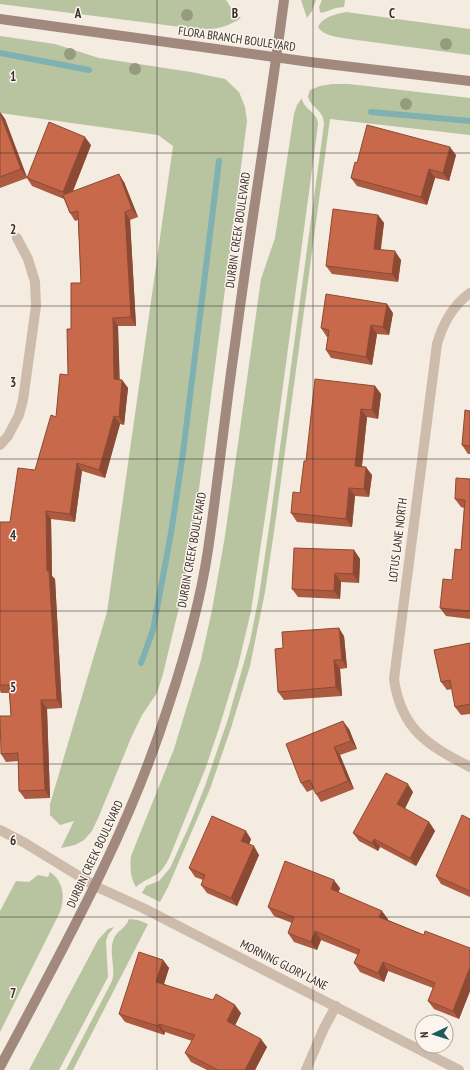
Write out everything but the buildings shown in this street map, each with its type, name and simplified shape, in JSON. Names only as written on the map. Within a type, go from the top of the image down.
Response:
[{"type":"street","name":"DURBIN CREEK BOULEVARD","points":[[0,1067],[95,886],[135,800],[169,706],[196,607],[208,551],[235,341],[284,0]]},
{"type":"street","name":"FLORA BRANCH BOULEVARD","points":[[0,19],[276,58],[470,81]]},
{"type":"street","points":[[0,445],[8,436],[19,415],[24,400],[36,306],[35,282],[28,259],[17,238]]},
{"type":"street","name":"LOTUS LANE NORTH","points":[[470,293],[450,312],[442,327],[437,344],[394,679],[402,712],[411,726],[423,738],[470,767]]},
{"type":"street","name":"MORNING GLORY LANE","points":[[0,830],[25,842],[95,886],[143,908],[459,1070]]},
{"type":"street","points":[[306,1070],[324,1028],[336,1006]]},
{"type":"green space","points":[[0,0],[226,0],[236,15],[241,18],[222,27],[197,29],[0,4]]},
{"type":"green space","points":[[301,0],[316,0],[312,11],[307,18]]},
{"type":"green space","points":[[322,0],[345,0],[344,7],[322,13],[320,12],[319,7]]},
{"type":"green space","points":[[346,12],[470,29],[470,55],[341,38],[327,34],[318,27],[326,18]]},
{"type":"green space","points":[[0,36],[55,44],[99,58],[191,72],[225,79],[239,92],[245,107],[247,121],[193,535],[182,595],[163,674],[157,693],[142,715],[131,738],[92,831],[84,840],[75,845],[61,848],[74,821],[60,825],[50,815],[50,804],[107,612],[173,146],[158,135],[0,113]]},
{"type":"green space","points":[[349,84],[470,98],[470,135],[330,119],[275,525],[265,592],[250,666],[210,789],[168,887],[160,902],[142,893],[146,886],[159,881],[170,868],[190,824],[228,719],[250,641],[259,596],[270,521],[324,124],[322,115],[311,103],[308,96],[310,90],[320,86]]},
{"type":"green space","points":[[302,98],[305,105],[316,117],[318,125],[269,490],[251,611],[238,666],[219,728],[206,767],[170,856],[159,873],[136,887],[131,872],[131,856],[174,749],[201,660],[212,610],[225,536],[261,279],[275,238],[294,114],[297,105]]},
{"type":"green space","points":[[50,872],[55,876],[61,885],[63,895],[62,906],[0,1032],[0,911],[16,881],[29,882],[38,875],[48,877]]},
{"type":"green space","points":[[129,919],[138,920],[148,924],[73,1070],[66,1070],[112,981],[112,946],[114,937],[126,925]]},
{"type":"green space","points":[[114,927],[108,935],[106,941],[108,977],[59,1070],[29,1070],[98,940],[108,929]]},
{"type":"waterway","points":[[0,53],[89,70]]},
{"type":"waterway","points":[[371,112],[470,121]]},
{"type":"waterway","points":[[141,663],[153,630],[171,533],[183,453],[219,161]]}]
